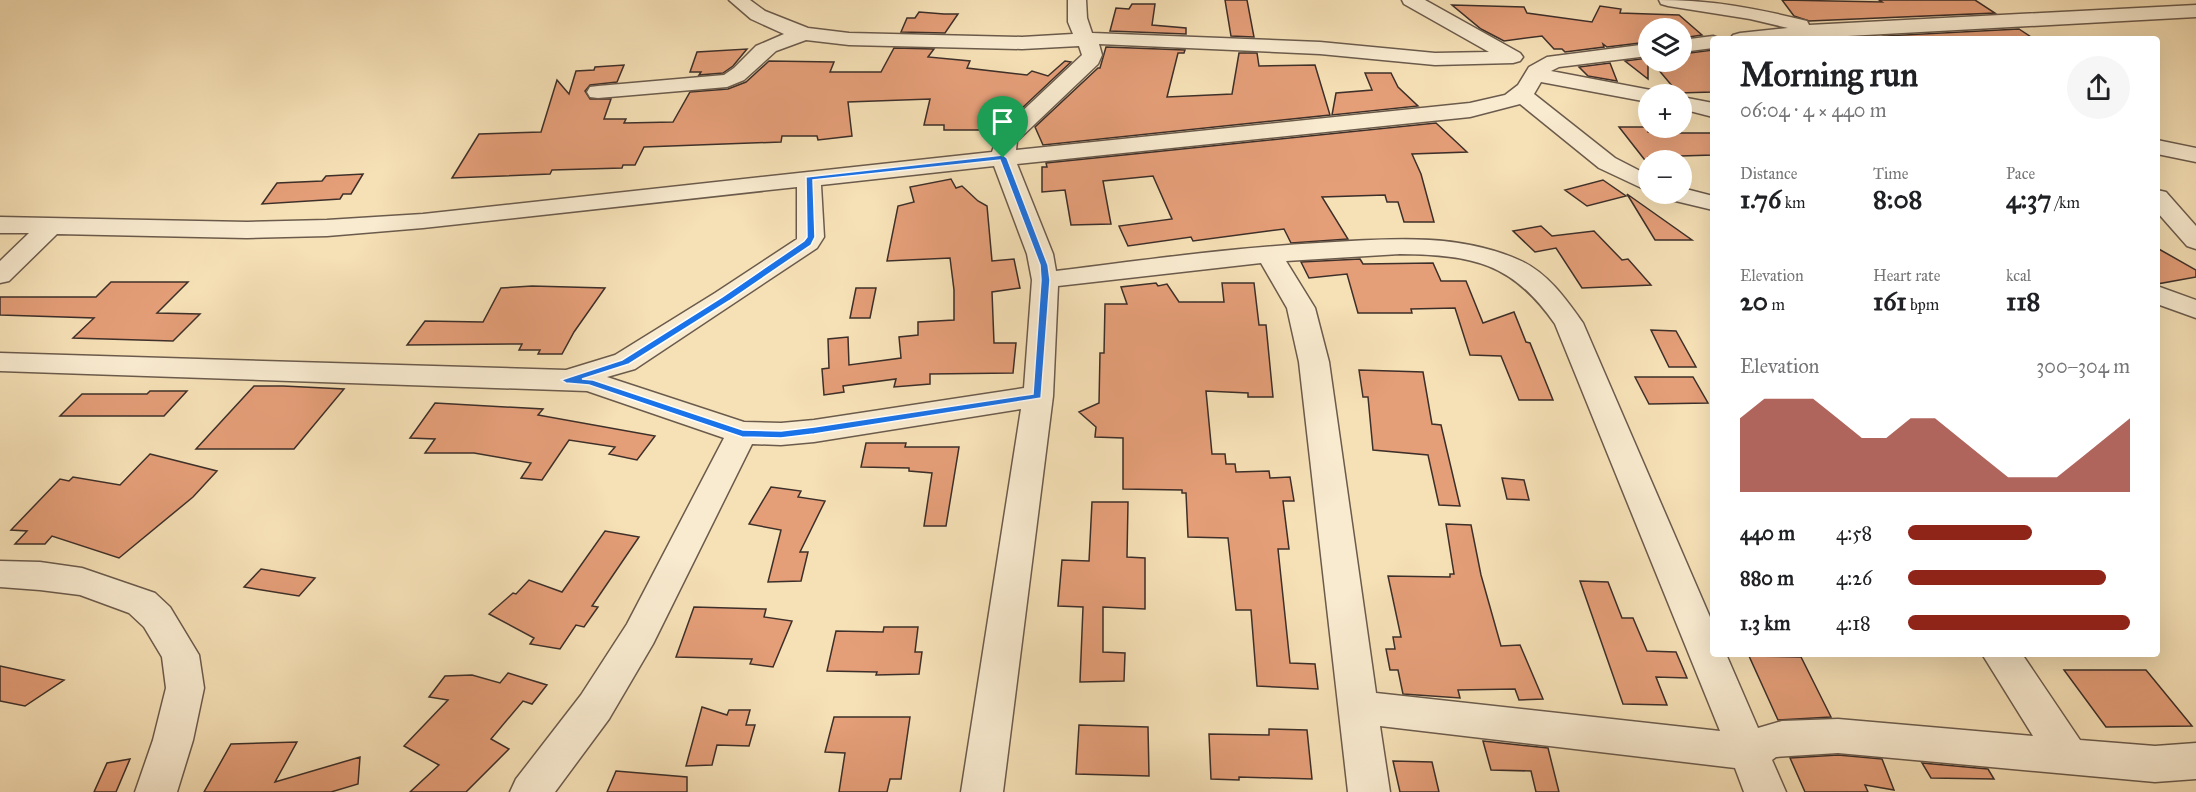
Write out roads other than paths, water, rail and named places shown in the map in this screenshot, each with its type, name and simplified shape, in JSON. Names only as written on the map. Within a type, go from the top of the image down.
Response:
[{"type":"street","points":[[738,0],[770,21],[806,34],[849,39],[1058,42],[1108,38],[1185,44],[1310,48],[1435,58],[1513,57]]},
{"type":"street","points":[[982,792],[1038,396],[1045,280],[1040,254],[1003,158],[1006,139],[1091,60],[1092,50],[1076,17],[1077,0]]},
{"type":"street","points":[[1411,0],[1513,57],[1535,73],[1638,94]]},
{"type":"street","points":[[1668,0],[1750,13],[1821,30]]},
{"type":"street","points":[[2047,0],[2072,16],[2089,36]]},
{"type":"street","points":[[1767,36],[1821,30],[2196,11]]},
{"type":"street","points":[[598,92],[727,81],[741,74],[766,48],[791,37],[806,34]]},
{"type":"street","points":[[1692,45],[1710,42]]},
{"type":"street","points":[[0,225],[247,230],[327,228],[435,220],[809,178],[1470,110],[1498,105],[1521,94],[1527,89],[1535,73],[1554,61],[1638,51]]},
{"type":"street","points":[[1521,94],[1607,163],[1638,179]]},
{"type":"street","points":[[1692,105],[1710,109]]},
{"type":"street","points":[[2160,148],[2196,155]]},
{"type":"street","points":[[566,380],[625,362],[808,243],[811,237],[809,178]]},
{"type":"street","points":[[1692,198],[1710,202]]},
{"type":"street","points":[[2160,200],[2196,241]]},
{"type":"street","points":[[0,275],[51,226]]},
{"type":"street","points":[[1045,280],[1268,254],[1391,247],[1447,249],[1492,258],[1514,267],[1549,295],[1569,323],[1710,656]]},
{"type":"street","points":[[1268,254],[1301,308],[1314,362],[1369,792]]},
{"type":"street","points":[[2160,295],[2196,310]]},
{"type":"street","points":[[5,367],[590,382],[742,433],[781,434],[814,431],[1038,396]]},
{"type":"street","points":[[531,792],[595,707],[640,634],[742,433]]},
{"type":"street","points":[[0,574],[40,576],[82,582],[142,603],[157,617],[180,655],[185,688],[173,740],[156,792]]},
{"type":"street","points":[[1710,657],[1765,792]]},
{"type":"street","points":[[2003,657],[2069,757]]},
{"type":"street","points":[[1357,707],[1750,752],[1765,743],[1782,738],[1838,736],[2155,764],[2196,761]]}]
